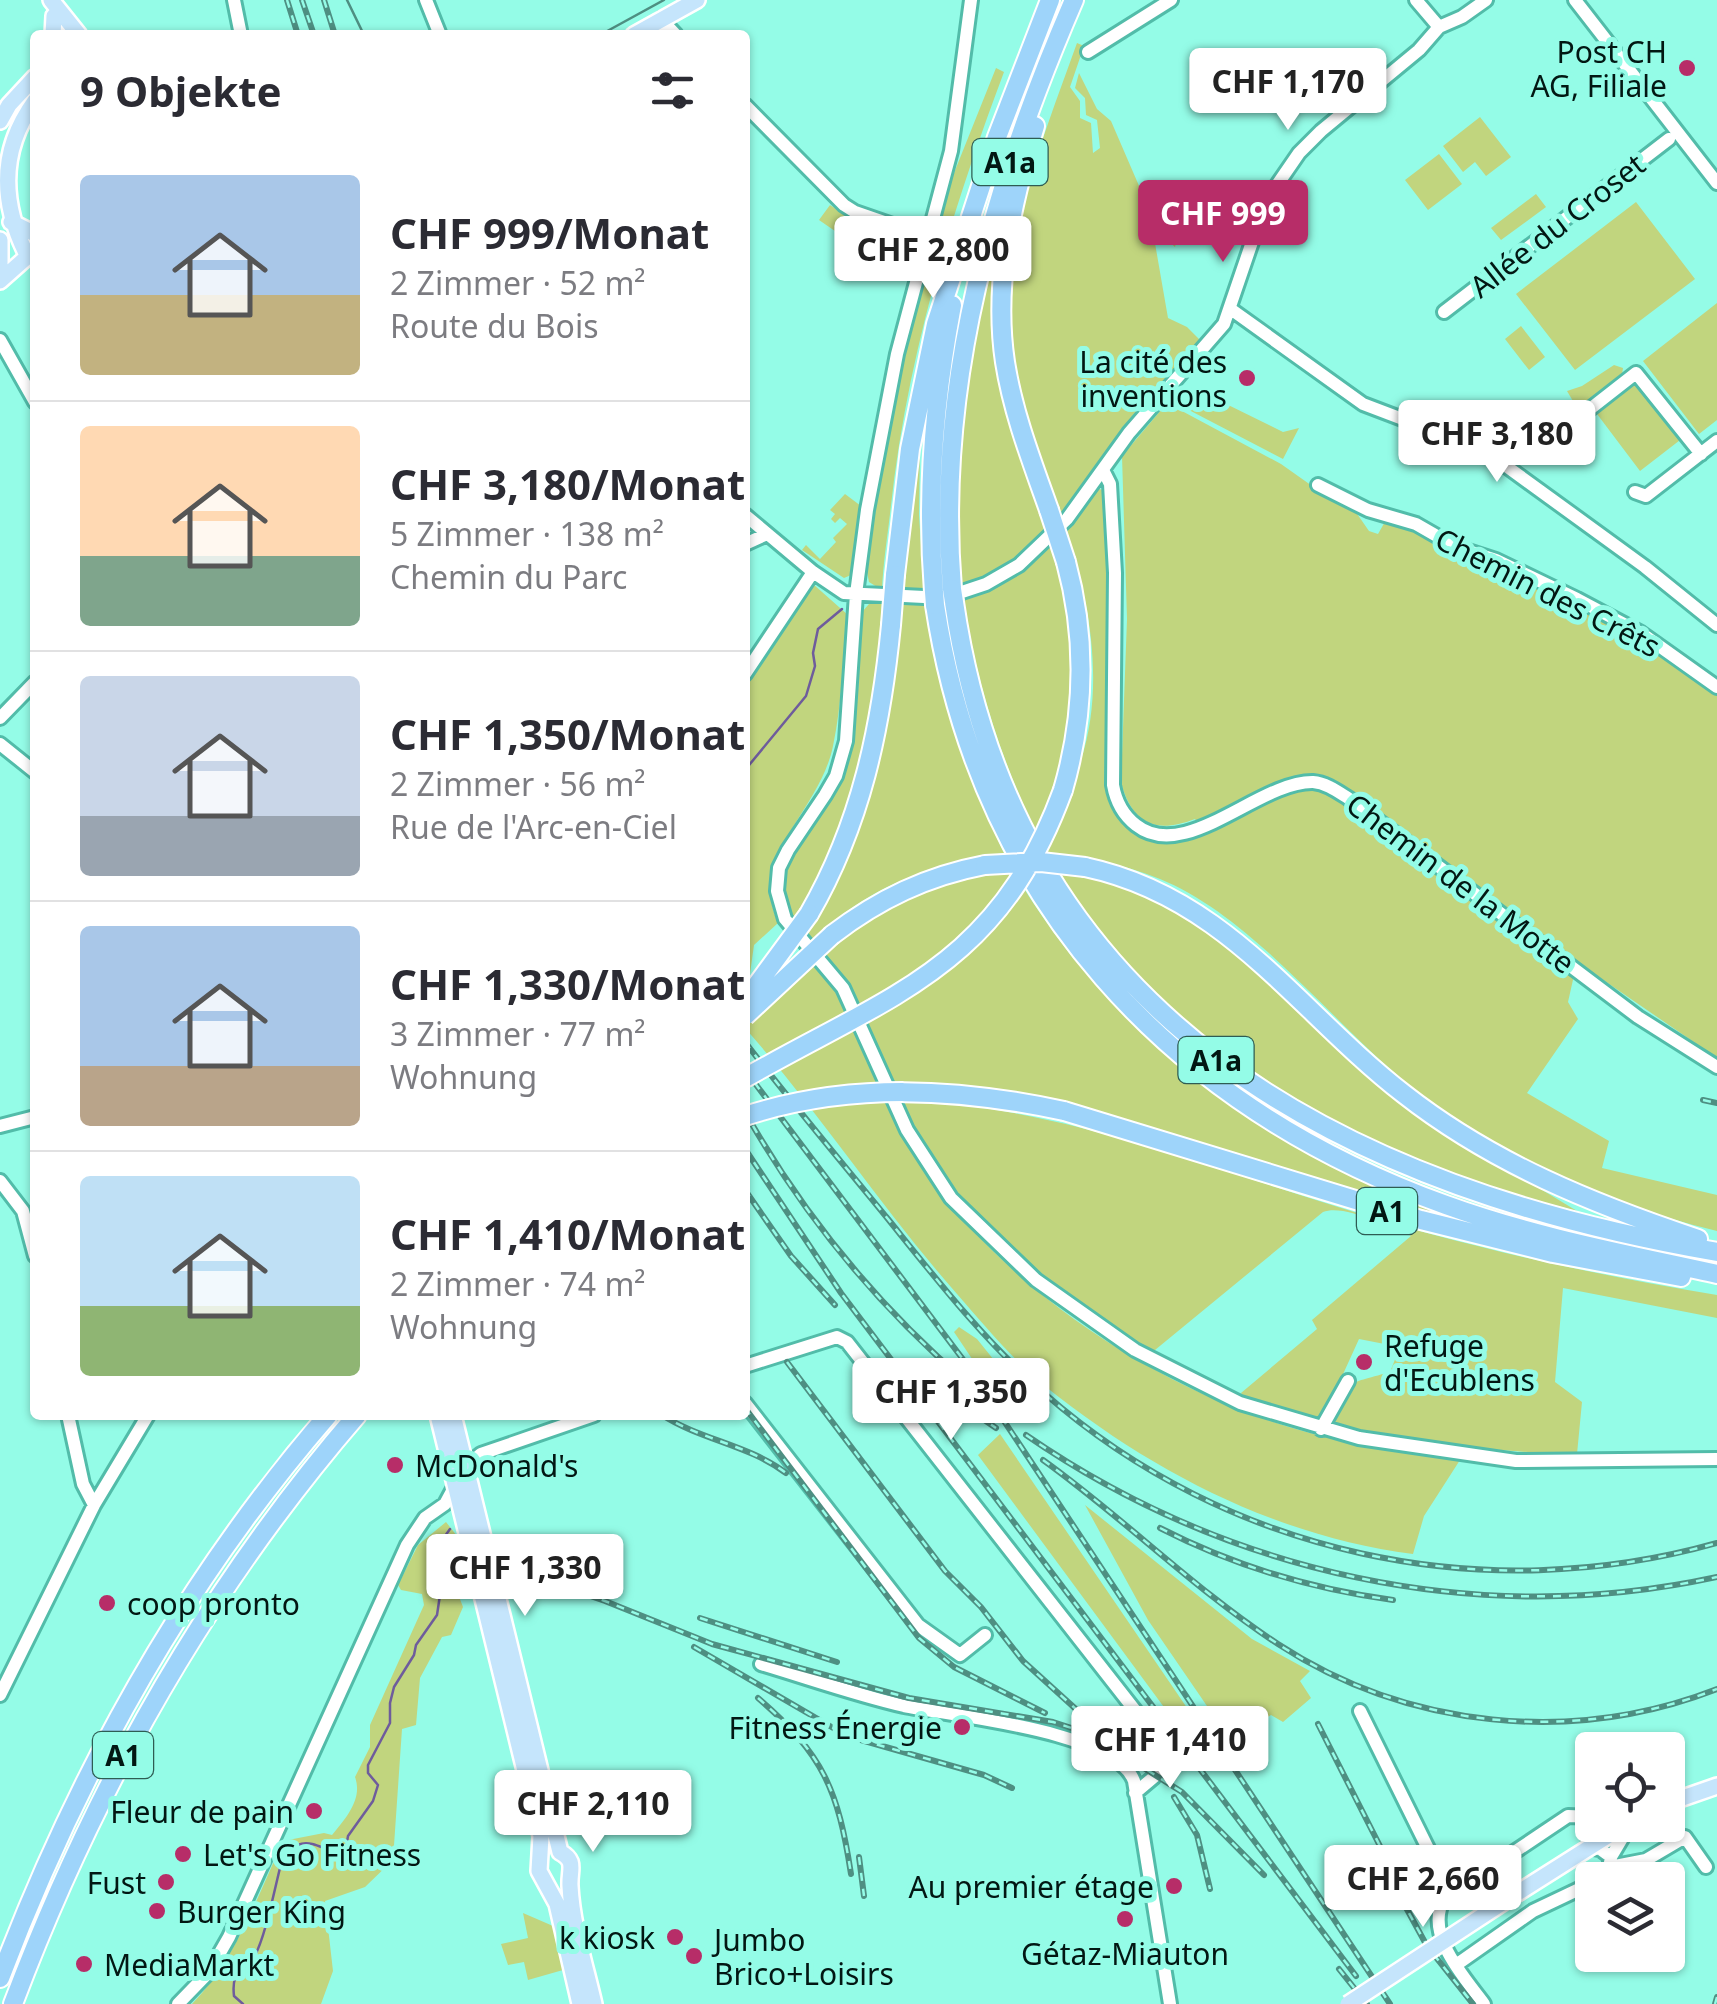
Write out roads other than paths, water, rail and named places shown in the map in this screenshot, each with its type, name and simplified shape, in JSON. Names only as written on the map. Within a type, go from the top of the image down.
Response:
[{"type":"highway","name":"A1a","points":[[750,993],[809,914],[841,850],[865,785],[880,719],[906,472],[926,363],[942,302],[1001,126],[1050,0]]},
{"type":"highway","name":"A1a","points":[[750,1075],[877,1008],[951,958],[988,922],[1020,879],[1047,832],[1064,790],[1078,730],[1082,677],[1079,623],[1066,562],[1010,388],[1002,335],[1002,281],[1008,232],[1033,130],[1076,0]]},
{"type":"highway","name":"A1a","points":[[1076,0],[1009,166],[968,319],[950,452],[944,597],[984,736],[1034,848],[1100,947],[1138,989],[1186,1036],[1287,1108],[1409,1168],[1559,1219],[1717,1249]]},
{"type":"highway","name":"A1a","points":[[974,207],[948,327],[933,427],[930,500],[944,597],[949,678],[967,742],[992,807],[1053,914],[1124,1002],[1184,1057],[1238,1099],[1287,1129],[1423,1196],[1553,1238],[1717,1274]]},
{"type":"highway","points":[[750,1011],[832,935],[894,894],[947,873],[985,865],[1041,862],[1085,867],[1156,890],[1214,924],[1273,973],[1383,1077],[1470,1140],[1578,1196],[1717,1249]]},
{"type":"highway","name":"A1","points":[[750,1115],[814,1099],[898,1091],[979,1095],[1064,1111],[1422,1220],[1602,1264],[1717,1283]]},
{"type":"highway","name":"A1","points":[[0,1978],[84,1785],[143,1677],[226,1547],[324,1420]]},
{"type":"highway","name":"A1","points":[[13,2004],[103,1795],[170,1674],[244,1560],[353,1420]]},
{"type":"highway","points":[[0,1962],[29,1906]]},
{"type":"highway","points":[[26,2004],[46,1920]]},
{"type":"main road","points":[[42,0],[73,30]]},
{"type":"main road","points":[[643,30],[697,0]]},
{"type":"main road","points":[[0,121],[30,82]]},
{"type":"main road","points":[[0,281],[28,255],[4,225],[0,174],[12,130],[30,107]]},
{"type":"main road","points":[[4,225],[30,232]]},
{"type":"main road","points":[[0,240],[0,265]]},
{"type":"main road","points":[[439,1420],[455,1484],[452,1504],[541,1836],[539,1872],[557,1904],[580,2004]]},
{"type":"main road","points":[[454,1420],[560,1852],[572,1862],[569,1878],[594,2004]]},
{"type":"main road","points":[[1685,1798],[1717,1786]]},
{"type":"main road","points":[[1348,2004],[1597,1842]]},
{"type":"main road","points":[[542,1859],[550,1852],[560,1852]]},
{"type":"main road","points":[[546,1882],[558,1885],[569,1878]]},
{"type":"street","points":[[234,0],[240,30]]},
{"type":"street","points":[[426,0],[438,30]]},
{"type":"street","points":[[971,0],[951,151],[886,407],[856,594],[846,741],[826,795],[781,863],[777,891],[785,919],[843,988],[906,1130],[951,1198],[1036,1280],[1134,1350],[1240,1403],[1359,1438],[1516,1461],[1717,1459]]},
{"type":"street","points":[[1088,52],[1171,0]]},
{"type":"street","points":[[1416,0],[1439,27]]},
{"type":"street","points":[[750,519],[840,592],[944,598],[1002,576],[1049,539],[1129,433],[1219,331],[1232,310],[1261,213],[1276,183],[1316,134],[1419,50],[1439,27],[1486,0]]},
{"type":"street","points":[[1577,1],[1717,183]]},
{"type":"street","points":[[661,20],[671,30]]},
{"type":"street","points":[[750,110],[844,205],[930,238]]},
{"type":"street","name":"Allée du Croset","points":[[1444,312],[1669,138]]},
{"type":"street","points":[[1232,310],[1363,404],[1484,450],[1713,622]]},
{"type":"street","points":[[0,340],[30,393]]},
{"type":"street","points":[[1580,416],[1636,373],[1701,454]]},
{"type":"street","points":[[1635,492],[1646,496],[1717,442]]},
{"type":"street","name":"Chemin de la Motte","points":[[1103,470],[1110,484],[1115,573],[1113,786],[1126,816],[1148,832],[1177,836],[1281,790],[1309,782],[1325,785],[1348,798],[1638,1016],[1717,1067]]},
{"type":"street","name":"Chemin des Crêts","points":[[1318,485],[1368,510],[1416,524],[1456,547],[1496,560],[1562,592],[1641,633],[1717,687]]},
{"type":"street","points":[[750,542],[767,534]]},
{"type":"street","points":[[750,666],[813,572]]},
{"type":"street","points":[[0,718],[30,687]]},
{"type":"street","points":[[0,744],[30,768]]},
{"type":"street","points":[[0,1126],[30,1118]]},
{"type":"street","points":[[0,1181],[25,1216],[30,1236]]},
{"type":"street","points":[[750,1365],[842,1337],[1032,1576],[1168,1756],[1154,1777],[1135,1793]]},
{"type":"street","points":[[1321,1429],[1348,1381]]},
{"type":"street","points":[[750,1410],[918,1625],[960,1655],[985,1634]]},
{"type":"street","points":[[69,1420],[82,1484],[94,1505]]},
{"type":"street","points":[[1,1690],[94,1505],[145,1420]]},
{"type":"street","points":[[455,1484],[465,1466],[492,1449],[579,1420]]},
{"type":"street","points":[[446,1447],[465,1466]]},
{"type":"street","points":[[178,2004],[209,1972],[230,1937],[410,1539],[424,1518],[452,1504],[476,1519]]},
{"type":"street","points":[[762,1664],[903,1706],[1071,1738],[1105,1754],[1130,1772],[1170,2004]]},
{"type":"street","points":[[1360,1711],[1450,1892]]},
{"type":"street","points":[[1484,2004],[1456,1965],[1438,1921],[1440,1906],[1450,1892],[1568,1816],[1575,1816]]},
{"type":"street","points":[[1611,1862],[1646,1860],[1685,1838],[1706,1867]]},
{"type":"street","points":[[1589,1842],[1588,1847],[1600,1849],[1611,1862]]},
{"type":"street","points":[[1611,1862],[1620,1842]]},
{"type":"street","points":[[1456,1965],[1533,1911],[1575,1891]]},
{"type":"waterway","points":[[750,764],[806,696],[815,666],[813,653],[818,629],[842,609]]},
{"type":"waterway","points":[[243,2004],[234,1996],[234,1981],[258,1949],[281,1864],[296,1846],[303,1844],[345,1854],[348,1836],[373,1801],[378,1785],[368,1773],[368,1765],[390,1723],[394,1687],[437,1615],[440,1595],[432,1554],[450,1529]]},
{"type":"tram line","points":[[347,0],[362,30]]},
{"type":"tram line","points":[[609,30],[664,0]]},
{"type":"railway","points":[[287,0],[296,30]]},
{"type":"railway","points":[[302,0],[312,30]]},
{"type":"railway","points":[[324,0],[333,30]]},
{"type":"railway","points":[[750,1048],[943,1287],[1002,1353],[1044,1393],[1116,1449],[1194,1494],[1276,1529],[1362,1554],[1450,1567],[1539,1570],[1628,1562],[1717,1543]]},
{"type":"railway","points":[[750,1077],[965,1362],[1390,2004]]},
{"type":"railway","points":[[1703,1100],[1717,1103]]},
{"type":"railway","points":[[750,1121],[791,1187],[844,1256],[902,1321],[966,1382]]},
{"type":"railway","points":[[750,1156],[841,1293],[1356,1976]]},
{"type":"railway","points":[[750,1197],[791,1256],[835,1305]]},
{"type":"railway","points":[[787,1362],[945,1571],[981,1607],[1023,1661],[1100,1731]]},
{"type":"railway","points":[[912,1370],[996,1428]]},
{"type":"railway","points":[[750,1415],[919,1638],[954,1667],[1045,1713]]},
{"type":"railway","points":[[672,1420],[772,1463],[786,1473]]},
{"type":"railway","points":[[1026,1435],[1104,1483],[1185,1523],[1270,1555],[1357,1578],[1446,1592],[1536,1596],[1627,1592],[1717,1577]]},
{"type":"railway","points":[[1043,1460],[1247,1623],[1328,1673],[1381,1695],[1436,1710],[1492,1719],[1549,1722],[1606,1718],[1662,1707],[1717,1689]]},
{"type":"railway","points":[[1160,1528],[1216,1554],[1274,1574],[1393,1600]]},
{"type":"railway","points":[[526,1574],[712,1644],[909,1698],[1053,1722],[1090,1734],[1182,1792],[1264,1875]]},
{"type":"railway","points":[[700,1618],[837,1662]]},
{"type":"railway","points":[[694,1647],[847,1736],[984,1775],[1012,1788]]},
{"type":"railway","points":[[758,1698],[799,1738],[824,1776],[840,1819],[851,1874]]},
{"type":"railway","points":[[1318,1724],[1384,1854]]},
{"type":"railway","points":[[1174,1797],[1197,1835],[1210,1889]]},
{"type":"railway","points":[[859,1857],[864,1896]]},
{"type":"railway","points":[[1386,1871],[1427,1946],[1473,2004]]},
{"type":"railway","points":[[1339,1969],[1367,2004]]},
{"type":"railway","points":[[1715,2004],[1717,1997]]},
{"type":"place","name":"Post CH AG, Filiale","points":[[1687,68]]},
{"type":"place","name":"La cité des inventions","points":[[1247,378]]},
{"type":"place","name":"Refuge d'Ecublens","points":[[1364,1362]]},
{"type":"place","name":"McDonald's","points":[[395,1465]]},
{"type":"place","name":"coop pronto","points":[[107,1603]]},
{"type":"place","name":"Fitness Énergie","points":[[962,1727]]},
{"type":"place","name":"Fleur de pain","points":[[314,1811]]},
{"type":"place","name":"Let's Go Fitness","points":[[183,1854]]},
{"type":"place","name":"Fust","points":[[166,1882]]},
{"type":"place","name":"Au premier étage","points":[[1174,1886]]},
{"type":"place","name":"Burger King","points":[[157,1911]]},
{"type":"place","name":"Gétaz-Miauton","points":[[1125,1919]]},
{"type":"place","name":"k kiosk","points":[[675,1937]]},
{"type":"place","name":"Jumbo Brico+Loisirs","points":[[694,1956]]},
{"type":"place","name":"MediaMarkt","points":[[84,1964]]}]
